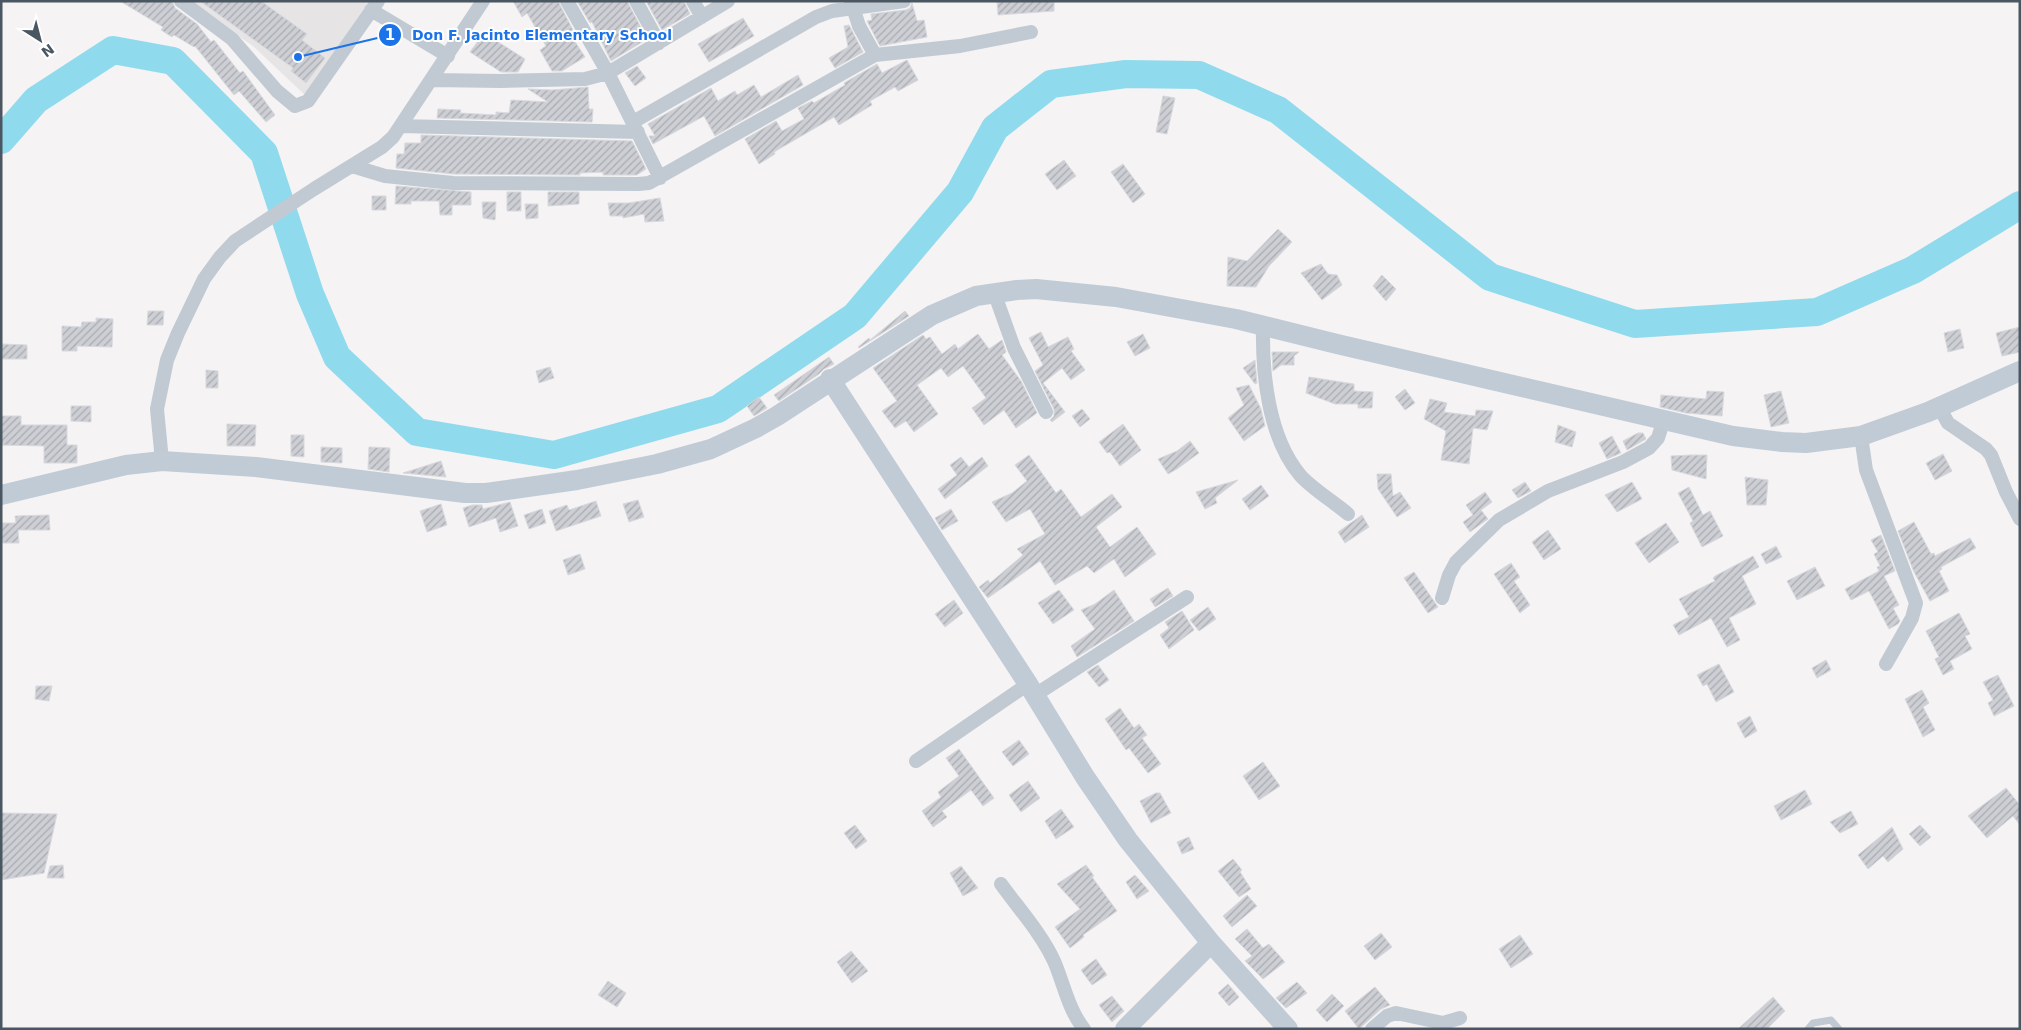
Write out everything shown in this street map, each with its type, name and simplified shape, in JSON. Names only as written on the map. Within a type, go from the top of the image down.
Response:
[{"type":"street","points":[[181,1],[232,39],[277,91],[295,106],[308,101],[374,6],[448,56]]},
{"type":"street","points":[[162,461],[157,409],[167,360],[204,280],[220,257],[235,241],[262,222],[382,147],[402,126],[483,1]]},
{"type":"street","points":[[567,1],[608,73],[660,178]]},
{"type":"street","points":[[636,1],[658,43]]},
{"type":"street","points":[[693,1],[702,17]]},
{"type":"street","points":[[432,80],[585,79],[608,73],[728,1]]},
{"type":"street","points":[[402,126],[636,127],[816,17],[852,4],[904,1]]},
{"type":"street","points":[[852,4],[862,31],[875,55]]},
{"type":"street","points":[[352,166],[385,176],[453,183],[649,183],[875,55],[960,46],[1031,32]]},
{"type":"street","points":[[1,495],[126,464],[162,461],[256,467],[464,493],[510,490],[618,473],[684,458],[711,449],[756,428],[932,315],[976,296],[994,292],[1036,289],[1108,296],[1209,313],[1733,436],[1782,442],[1806,443],[1861,436],[1939,407],[2020,371]]},
{"type":"street","points":[[994,292],[1014,348],[1046,412]]},
{"type":"street","points":[[1263,325],[1262,355],[1268,400],[1290,461],[1302,477],[1348,514]]},
{"type":"street","points":[[830,380],[1128,840],[1211,943],[1288,1029]]},
{"type":"street","points":[[1939,407],[1948,424],[1986,449],[1991,455],[2020,520]]},
{"type":"street","points":[[1442,598],[1449,574],[1456,562],[1499,520],[1548,492],[1622,462],[1649,448],[1658,438],[1664,419]]},
{"type":"street","points":[[1861,436],[1870,484],[1916,603],[1912,618],[1886,664]]},
{"type":"street","points":[[916,761],[1187,597]]},
{"type":"street","points":[[1001,884],[1046,946],[1072,1009],[1084,1029]]},
{"type":"street","points":[[1125,1029],[1211,943]]},
{"type":"street","points":[[1372,1029],[1387,1016],[1396,1013],[1443,1023],[1460,1018]]},
{"type":"lane","points":[[1808,1029],[1813,1023],[1831,1020],[1839,1029]]},
{"type":"shaded area","points":[[187,1],[369,1],[305,95],[253,46]]},
{"type":"building","points":[[120,1],[172,1],[175,8],[197,24],[211,42],[214,40],[240,73],[243,71],[275,115],[266,122],[239,91],[234,95],[195,46],[174,35],[172,37],[161,30],[163,27]]},
{"type":"building","points":[[200,1],[261,1],[307,34],[302,40],[325,58],[306,83],[291,71],[293,68]]},
{"type":"building","points":[[513,1],[558,1],[574,32],[570,34],[585,57],[562,71],[552,71],[540,50],[546,46],[527,13],[522,17]]},
{"type":"building","points":[[577,1],[627,1],[647,39],[611,61],[592,22],[590,23]]},
{"type":"building","points":[[646,1],[684,1],[690,14],[662,30]]},
{"type":"building","points":[[997,1],[1054,1],[1054,11],[998,15]]},
{"type":"building","points":[[912,3],[917,21],[924,20],[927,37],[880,46],[867,21],[872,20],[871,14],[906,10],[910,8]]},
{"type":"building","points":[[743,18],[754,36],[709,62],[698,44]]},
{"type":"building","points":[[849,25],[863,52],[835,68],[829,58],[848,47],[844,26]]},
{"type":"building","points":[[484,33],[525,59],[518,72],[501,72],[470,52]]},
{"type":"building","points":[[907,60],[918,80],[898,91],[895,87],[870,101],[872,105],[839,125],[834,117],[774,152],[775,154],[759,164],[745,139],[776,121],[782,131],[804,119],[798,108],[812,101],[814,103],[877,64],[882,73]]},
{"type":"building","points":[[637,66],[646,78],[635,86],[625,73]]},
{"type":"building","points":[[798,75],[803,85],[715,136],[704,116],[653,144],[649,136],[655,136],[648,124],[711,88],[718,101],[735,91],[737,95],[754,85],[761,97]]},
{"type":"building","points":[[588,87],[589,109],[593,109],[592,122],[437,118],[438,109],[461,110],[460,113],[496,115],[496,112],[509,113],[511,100],[548,102],[528,89],[552,90]]},
{"type":"building","points":[[1163,96],[1175,98],[1167,134],[1156,132]]},
{"type":"building","points":[[421,135],[632,141],[646,169],[637,175],[603,175],[603,172],[580,173],[580,175],[453,174],[396,168],[397,154],[404,154],[405,143],[421,143]]},
{"type":"building","points":[[1064,160],[1076,176],[1057,190],[1045,174]]},
{"type":"building","points":[[1123,164],[1145,194],[1133,203],[1111,172]]},
{"type":"building","points":[[396,186],[471,192],[471,205],[452,205],[452,215],[440,215],[439,201],[411,201],[411,204],[395,204]]},
{"type":"building","points":[[507,192],[521,192],[521,211],[507,211]]},
{"type":"building","points":[[548,192],[579,192],[579,204],[548,206]]},
{"type":"building","points":[[372,196],[386,196],[386,210],[372,210]]},
{"type":"building","points":[[660,198],[664,221],[645,222],[644,214],[623,218],[623,216],[610,216],[608,203],[629,203]]},
{"type":"building","points":[[482,202],[496,202],[495,220],[483,218]]},
{"type":"building","points":[[525,204],[538,204],[538,218],[526,219]]},
{"type":"building","points":[[1278,229],[1292,242],[1269,266],[1256,287],[1227,286],[1228,257],[1247,261]]},
{"type":"building","points":[[1321,264],[1328,274],[1337,275],[1342,285],[1322,300],[1301,273]]},
{"type":"building","points":[[1382,275],[1396,289],[1386,301],[1373,286]]},
{"type":"building","points":[[148,311],[164,311],[163,325],[147,325]]},
{"type":"building","points":[[905,311],[909,316],[859,348],[858,347],[869,338],[870,340]]},
{"type":"building","points":[[96,318],[113,319],[112,347],[77,346],[77,351],[62,351],[62,326],[81,327],[82,322],[96,322]]},
{"type":"building","points":[[2020,327],[2020,352],[2002,356],[1996,333]]},
{"type":"building","points":[[1960,329],[1964,348],[1948,352],[1944,333]]},
{"type":"building","points":[[1041,332],[1048,347],[1068,337],[1074,349],[1071,351],[1085,370],[1071,380],[1062,368],[1043,383],[1065,412],[1052,422],[1050,420],[1054,416],[1054,409],[1035,371],[1043,365],[1029,338]]},
{"type":"building","points":[[978,334],[989,349],[1002,340],[1006,352],[1002,355],[1021,381],[1037,413],[1016,428],[1004,410],[984,425],[972,408],[986,398],[963,366],[948,377],[941,368],[917,385],[938,414],[914,432],[906,421],[895,428],[882,411],[897,401],[873,368],[923,335],[926,339],[930,337],[942,354],[955,344],[958,349]]},
{"type":"building","points":[[1143,334],[1150,348],[1135,356],[1127,342]]},
{"type":"building","points":[[1,344],[27,345],[27,359],[1,359]]},
{"type":"building","points":[[1272,352],[1299,352],[1294,356],[1294,365],[1281,365],[1273,371]]},
{"type":"building","points":[[829,357],[834,364],[779,401],[774,395]]},
{"type":"building","points":[[1255,360],[1257,383],[1255,384],[1243,368]]},
{"type":"building","points":[[550,367],[554,378],[539,383],[536,371]]},
{"type":"building","points":[[206,370],[218,371],[218,388],[206,388]]},
{"type":"building","points":[[1309,377],[1354,384],[1354,391],[1373,392],[1372,408],[1358,408],[1358,404],[1335,404],[1306,393]]},
{"type":"building","points":[[1249,385],[1261,409],[1265,426],[1244,441],[1228,418],[1244,405],[1236,388]]},
{"type":"building","points":[[1405,389],[1415,403],[1405,410],[1395,397]]},
{"type":"building","points":[[1707,391],[1724,392],[1722,416],[1686,413],[1660,407],[1661,395],[1706,399]]},
{"type":"building","points":[[1781,391],[1789,423],[1771,427],[1764,395]]},
{"type":"building","points":[[759,397],[767,408],[754,416],[747,406]]},
{"type":"building","points":[[1430,399],[1447,403],[1444,412],[1475,416],[1476,410],[1493,411],[1487,430],[1473,428],[1469,464],[1441,460],[1446,431],[1424,419]]},
{"type":"building","points":[[71,406],[91,406],[91,422],[71,421]]},
{"type":"building","points":[[1082,409],[1090,419],[1080,427],[1072,416]]},
{"type":"building","points":[[1,416],[21,416],[21,425],[67,425],[67,445],[77,445],[77,463],[44,463],[44,446],[1,445]]},
{"type":"building","points":[[227,424],[256,425],[255,446],[227,446]]},
{"type":"building","points":[[1123,424],[1141,450],[1120,466],[1110,452],[1107,453],[1099,442]]},
{"type":"building","points":[[1558,425],[1576,432],[1572,447],[1555,442]]},
{"type":"building","points":[[1638,433],[1643,433],[1646,439],[1627,450],[1623,441]]},
{"type":"building","points":[[291,435],[304,435],[304,457],[291,456]]},
{"type":"building","points":[[1612,436],[1621,453],[1607,459],[1599,443]]},
{"type":"building","points":[[1190,441],[1199,453],[1168,474],[1158,459],[1177,451]]},
{"type":"building","points":[[321,447],[342,448],[342,463],[321,462]]},
{"type":"building","points":[[369,447],[390,448],[389,472],[368,469]]},
{"type":"building","points":[[1943,454],[1952,471],[1935,480],[1926,463]]},
{"type":"building","points":[[1029,455],[1056,493],[1061,489],[1081,517],[1112,494],[1122,507],[1096,527],[1110,547],[1137,527],[1156,554],[1125,577],[1114,559],[1094,573],[1087,566],[1055,585],[1040,561],[988,598],[979,587],[988,580],[990,583],[1023,555],[1017,549],[1045,534],[1030,509],[1006,522],[992,502],[1012,493],[1027,481],[1015,465]]},
{"type":"building","points":[[1707,455],[1706,479],[1672,470],[1671,456]]},
{"type":"building","points":[[961,457],[969,467],[982,457],[988,466],[945,499],[938,489],[957,475],[950,465]]},
{"type":"building","points":[[441,461],[446,477],[403,473]]},
{"type":"building","points":[[1377,474],[1391,474],[1393,496],[1400,492],[1411,508],[1397,517],[1378,489]]},
{"type":"building","points":[[1745,477],[1768,480],[1766,505],[1747,505]]},
{"type":"building","points":[[1238,480],[1215,498],[1217,503],[1205,509],[1196,492]]},
{"type":"building","points":[[1525,482],[1531,491],[1518,498],[1512,490]]},
{"type":"building","points":[[1632,482],[1642,499],[1617,512],[1605,495]]},
{"type":"building","points":[[1261,485],[1269,496],[1250,510],[1242,499]]},
{"type":"building","points":[[1689,487],[1703,515],[1710,511],[1723,536],[1702,547],[1690,523],[1693,521],[1678,493]]},
{"type":"building","points":[[1485,492],[1492,502],[1481,510],[1488,519],[1470,532],[1463,522],[1473,515],[1466,505]]},
{"type":"building","points":[[638,500],[644,517],[629,522],[623,504]]},
{"type":"building","points":[[596,501],[601,516],[556,531],[549,511],[567,505],[569,510]]},
{"type":"building","points":[[510,502],[518,526],[500,532],[496,518],[469,527],[463,508],[472,505],[482,505],[483,509]]},
{"type":"building","points":[[441,504],[447,525],[427,532],[420,511]]},
{"type":"building","points":[[542,509],[546,523],[529,529],[524,515]]},
{"type":"building","points":[[951,509],[958,521],[942,530],[935,518]]},
{"type":"building","points":[[49,515],[50,530],[18,530],[19,543],[1,543],[1,523],[16,523],[15,516]]},
{"type":"building","points":[[1362,515],[1369,527],[1345,543],[1338,532]]},
{"type":"building","points":[[1914,522],[1931,554],[1934,553],[1935,556],[1970,538],[1976,548],[1941,567],[1942,569],[1939,571],[1949,591],[1930,601],[1914,572],[1898,531]]},
{"type":"building","points":[[1666,523],[1679,542],[1649,563],[1635,543]]},
{"type":"building","points":[[1548,530],[1561,549],[1544,560],[1532,542]]},
{"type":"building","points":[[1881,535],[1895,571],[1884,576],[1899,605],[1893,608],[1900,621],[1889,629],[1869,591],[1851,600],[1845,589],[1879,571],[1877,567],[1880,566],[1874,554],[1878,552],[1871,540]]},
{"type":"building","points":[[1776,546],[1782,557],[1766,564],[1761,554]]},
{"type":"building","points":[[580,554],[585,569],[568,575],[563,560]]},
{"type":"building","points":[[1753,556],[1759,567],[1742,576],[1756,604],[1729,618],[1740,640],[1727,647],[1711,618],[1679,635],[1673,625],[1689,617],[1679,599],[1715,581],[1713,578],[1715,576]]},
{"type":"building","points":[[1511,563],[1520,577],[1514,581],[1530,605],[1520,613],[1494,574]]},
{"type":"building","points":[[1815,567],[1825,586],[1797,600],[1787,581]]},
{"type":"building","points":[[1414,572],[1438,607],[1428,613],[1404,578]]},
{"type":"building","points":[[1168,588],[1173,596],[1155,607],[1150,599]]},
{"type":"building","points":[[1059,590],[1074,610],[1053,624],[1038,603]]},
{"type":"building","points":[[1114,590],[1134,621],[1077,657],[1071,646],[1095,629],[1081,610],[1095,604]]},
{"type":"building","points":[[954,600],[963,613],[945,627],[935,614]]},
{"type":"building","points":[[1208,607],[1216,619],[1199,631],[1190,620]]},
{"type":"building","points":[[1182,611],[1194,630],[1169,649],[1160,635],[1169,628],[1165,622]]},
{"type":"building","points":[[1959,613],[1970,634],[1965,636],[1972,649],[1950,661],[1954,669],[1943,675],[1935,659],[1939,657],[1926,631]]},
{"type":"building","points":[[1826,660],[1831,670],[1817,678],[1812,668]]},
{"type":"building","points":[[1719,664],[1734,692],[1716,702],[1707,684],[1703,686],[1697,675]]},
{"type":"building","points":[[1098,665],[1109,680],[1099,687],[1087,672]]},
{"type":"building","points":[[1998,675],[2014,706],[1994,716],[1988,703],[1993,700],[1983,682]]},
{"type":"building","points":[[36,686],[52,686],[49,701],[35,699]]},
{"type":"building","points":[[1922,690],[1929,703],[1923,707],[1935,730],[1923,737],[1905,699]]},
{"type":"building","points":[[1120,708],[1134,728],[1139,724],[1147,735],[1142,738],[1161,764],[1148,773],[1129,748],[1126,750],[1105,719]]},
{"type":"building","points":[[1750,716],[1757,731],[1745,738],[1737,723]]},
{"type":"building","points":[[1019,740],[1029,754],[1013,766],[1002,752]]},
{"type":"building","points":[[959,749],[994,798],[983,806],[971,790],[942,811],[947,817],[933,827],[922,811],[941,797],[938,792],[959,776],[946,758]]},
{"type":"building","points":[[1263,762],[1280,786],[1259,800],[1243,776]]},
{"type":"building","points":[[1028,781],[1040,798],[1021,812],[1009,795]]},
{"type":"building","points":[[2006,788],[2020,805],[2020,825],[2013,816],[1987,838],[1968,816]]},
{"type":"building","points":[[1805,790],[1812,804],[1781,820],[1774,806]]},
{"type":"building","points":[[1160,793],[1171,813],[1151,823],[1140,801]]},
{"type":"building","points":[[1061,809],[1074,827],[1056,839],[1045,821]]},
{"type":"building","points":[[1851,811],[1858,824],[1840,833],[1830,822]]},
{"type":"building","points":[[1,813],[57,814],[44,873],[1,880]]},
{"type":"building","points":[[855,825],[867,841],[856,849],[844,833]]},
{"type":"building","points":[[1920,825],[1931,837],[1920,846],[1909,834]]},
{"type":"building","points":[[1892,827],[1903,849],[1888,862],[1883,856],[1868,869],[1858,855]]},
{"type":"building","points":[[1189,837],[1194,849],[1182,854],[1177,842]]},
{"type":"building","points":[[1233,859],[1242,870],[1240,872],[1251,889],[1239,897],[1218,871]]},
{"type":"building","points":[[63,865],[64,878],[47,878],[50,866]]},
{"type":"building","points":[[1086,865],[1094,876],[1092,877],[1117,911],[1083,935],[1084,937],[1070,948],[1055,927],[1080,909],[1057,884]]},
{"type":"building","points":[[961,866],[978,888],[963,896],[950,873]]},
{"type":"building","points":[[1135,875],[1149,891],[1137,899],[1126,882]]},
{"type":"building","points":[[1247,895],[1257,906],[1232,927],[1223,916]]},
{"type":"building","points":[[1247,929],[1263,948],[1269,944],[1285,962],[1263,979],[1245,961],[1252,956],[1235,939]]},
{"type":"building","points":[[1381,933],[1392,947],[1375,960],[1364,946]]},
{"type":"building","points":[[1520,935],[1533,954],[1511,968],[1499,949]]},
{"type":"building","points":[[851,951],[868,971],[852,983],[837,962]]},
{"type":"building","points":[[1096,959],[1107,975],[1092,985],[1081,970]]},
{"type":"building","points":[[608,981],[626,993],[617,1007],[598,995]]},
{"type":"building","points":[[1297,982],[1307,993],[1286,1008],[1276,998]]},
{"type":"building","points":[[1228,984],[1239,997],[1229,1006],[1218,993]]},
{"type":"building","points":[[1375,987],[1390,1005],[1381,1009],[1359,1029],[1345,1011]]},
{"type":"building","points":[[1332,994],[1344,1006],[1327,1022],[1316,1010]]},
{"type":"building","points":[[1112,996],[1124,1011],[1112,1022],[1099,1005]]},
{"type":"building","points":[[1773,997],[1785,1011],[1767,1029],[1738,1029]]},
{"type":"waterway","points":[[1,140],[36,100],[113,50],[173,61],[264,153],[310,294],[337,357],[417,432],[554,455],[718,409],[855,316],[960,192],[995,128],[1051,84],[1126,74],[1199,75],[1278,110],[1490,277],[1635,324],[1817,312],[1913,270],[2020,205]]},
{"type":"place","name":"Don F. Jacinto Elementary School","points":[[298,57]]}]
